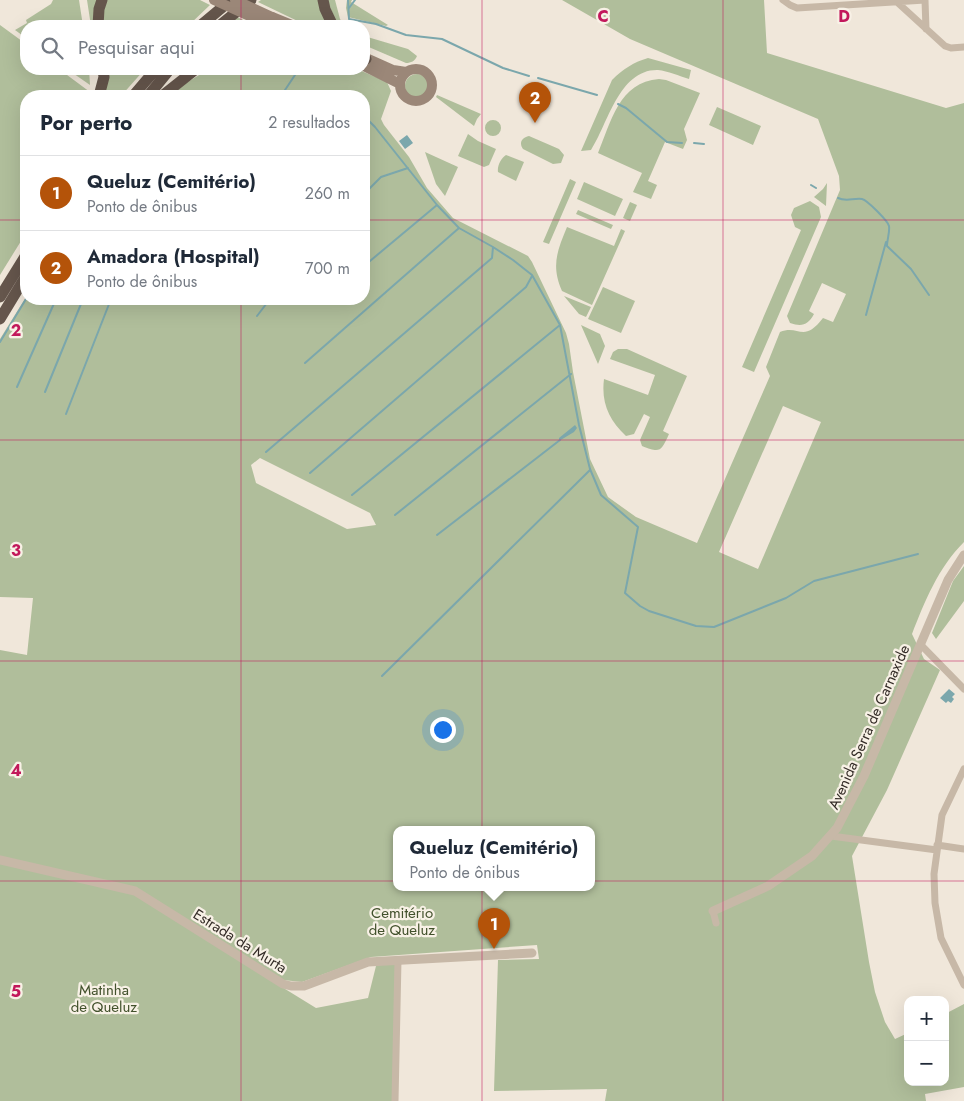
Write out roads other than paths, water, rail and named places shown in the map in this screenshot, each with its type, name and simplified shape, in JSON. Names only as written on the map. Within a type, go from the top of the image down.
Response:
[{"type":"highway","points":[[98,20],[102,0]]},
{"type":"highway","points":[[207,20],[230,0]]},
{"type":"highway","points":[[226,20],[251,0]]},
{"type":"highway","points":[[323,0],[330,20]]},
{"type":"highway","points":[[100,90],[104,75]]},
{"type":"highway","points":[[137,90],[151,75]]},
{"type":"highway","points":[[153,90],[165,75]]},
{"type":"highway","points":[[170,90],[188,75]]},
{"type":"highway","points":[[0,297],[20,265]]},
{"type":"highway","points":[[0,319],[20,286]]},
{"type":"main road","points":[[214,0],[265,20]]},
{"type":"main road","points":[[235,0],[267,20]]},
{"type":"main road","points":[[370,62],[393,70],[406,72],[418,69],[428,74],[433,85],[431,92],[423,100],[412,101],[407,99],[401,92],[401,80],[406,72]]},
{"type":"main road","points":[[370,64],[400,84]]},
{"type":"street","points":[[784,0],[797,8],[925,0],[926,29]]},
{"type":"street","points":[[898,3],[947,47],[964,47]]},
{"type":"street","name":"Avenida Serra de Carnaxide","points":[[713,911],[768,886],[812,856],[837,828],[861,783],[948,580],[964,555]]},
{"type":"street","points":[[921,645],[964,689]]},
{"type":"street","points":[[964,769],[942,815],[934,874],[935,903],[941,938],[964,985]]},
{"type":"street","points":[[831,836],[964,850]]},
{"type":"street","name":"Estrada da Murta","points":[[0,860],[135,891],[283,984],[291,986],[304,986],[368,962],[532,953]]},
{"type":"street","points":[[713,911],[716,923]]},
{"type":"street","points":[[395,1101],[398,960]]},
{"type":"water","points":[[407,135],[413,143],[405,149],[399,141]]},
{"type":"water","points":[[575,425],[577,428],[574,432],[559,441],[559,438]]},
{"type":"water","points":[[949,689],[955,694],[952,697],[954,699],[951,703],[948,701],[946,703],[940,698]]},
{"type":"waterway","points":[[348,0],[349,19],[354,20]]},
{"type":"waterway","points":[[349,8],[355,0]]},
{"type":"waterway","points":[[370,23],[406,35],[442,39],[503,68],[529,76]]},
{"type":"waterway","points":[[285,90],[295,75]]},
{"type":"waterway","points":[[538,78],[597,95]]},
{"type":"waterway","points":[[618,104],[626,108],[667,142],[682,143]]},
{"type":"waterway","points":[[370,122],[437,205],[459,228],[493,247],[532,275],[560,325],[579,425],[590,469],[601,495],[638,527],[625,593],[640,606],[649,611],[696,626],[714,627],[786,598],[814,581],[918,554]]},
{"type":"waterway","points":[[694,143],[704,144]]},
{"type":"waterway","points":[[370,188],[381,177],[408,168]]},
{"type":"waterway","points":[[811,185],[816,188]]},
{"type":"waterway","points":[[838,198],[844,200],[862,199],[888,223],[887,246],[911,269],[929,295]]},
{"type":"waterway","points":[[370,261],[437,205]]},
{"type":"waterway","points":[[305,363],[459,228]]},
{"type":"waterway","points":[[866,315],[886,242]]},
{"type":"waterway","points":[[266,452],[492,258],[493,247]]},
{"type":"waterway","points":[[310,473],[526,287],[532,276]]},
{"type":"waterway","points":[[0,342],[22,305]]},
{"type":"waterway","points":[[17,387],[53,305]]},
{"type":"waterway","points":[[45,392],[81,305]]},
{"type":"waterway","points":[[66,414],[109,305]]},
{"type":"waterway","points":[[257,316],[265,305]]},
{"type":"waterway","points":[[352,495],[560,325]]},
{"type":"waterway","points":[[395,515],[571,374]]},
{"type":"waterway","points":[[437,535],[560,440]]},
{"type":"waterway","points":[[382,676],[590,470]]},
{"type":"place","name":"Amadora (Hospital)","points":[[535,123]]},
{"type":"place","name":"Queluz (Cemitério)","points":[[494,949]]},
{"type":"park label","name":"Cemitério de Queluz","points":[[402,922]]},
{"type":"park label","name":"Matinha de Queluz","points":[[104,998]]}]
